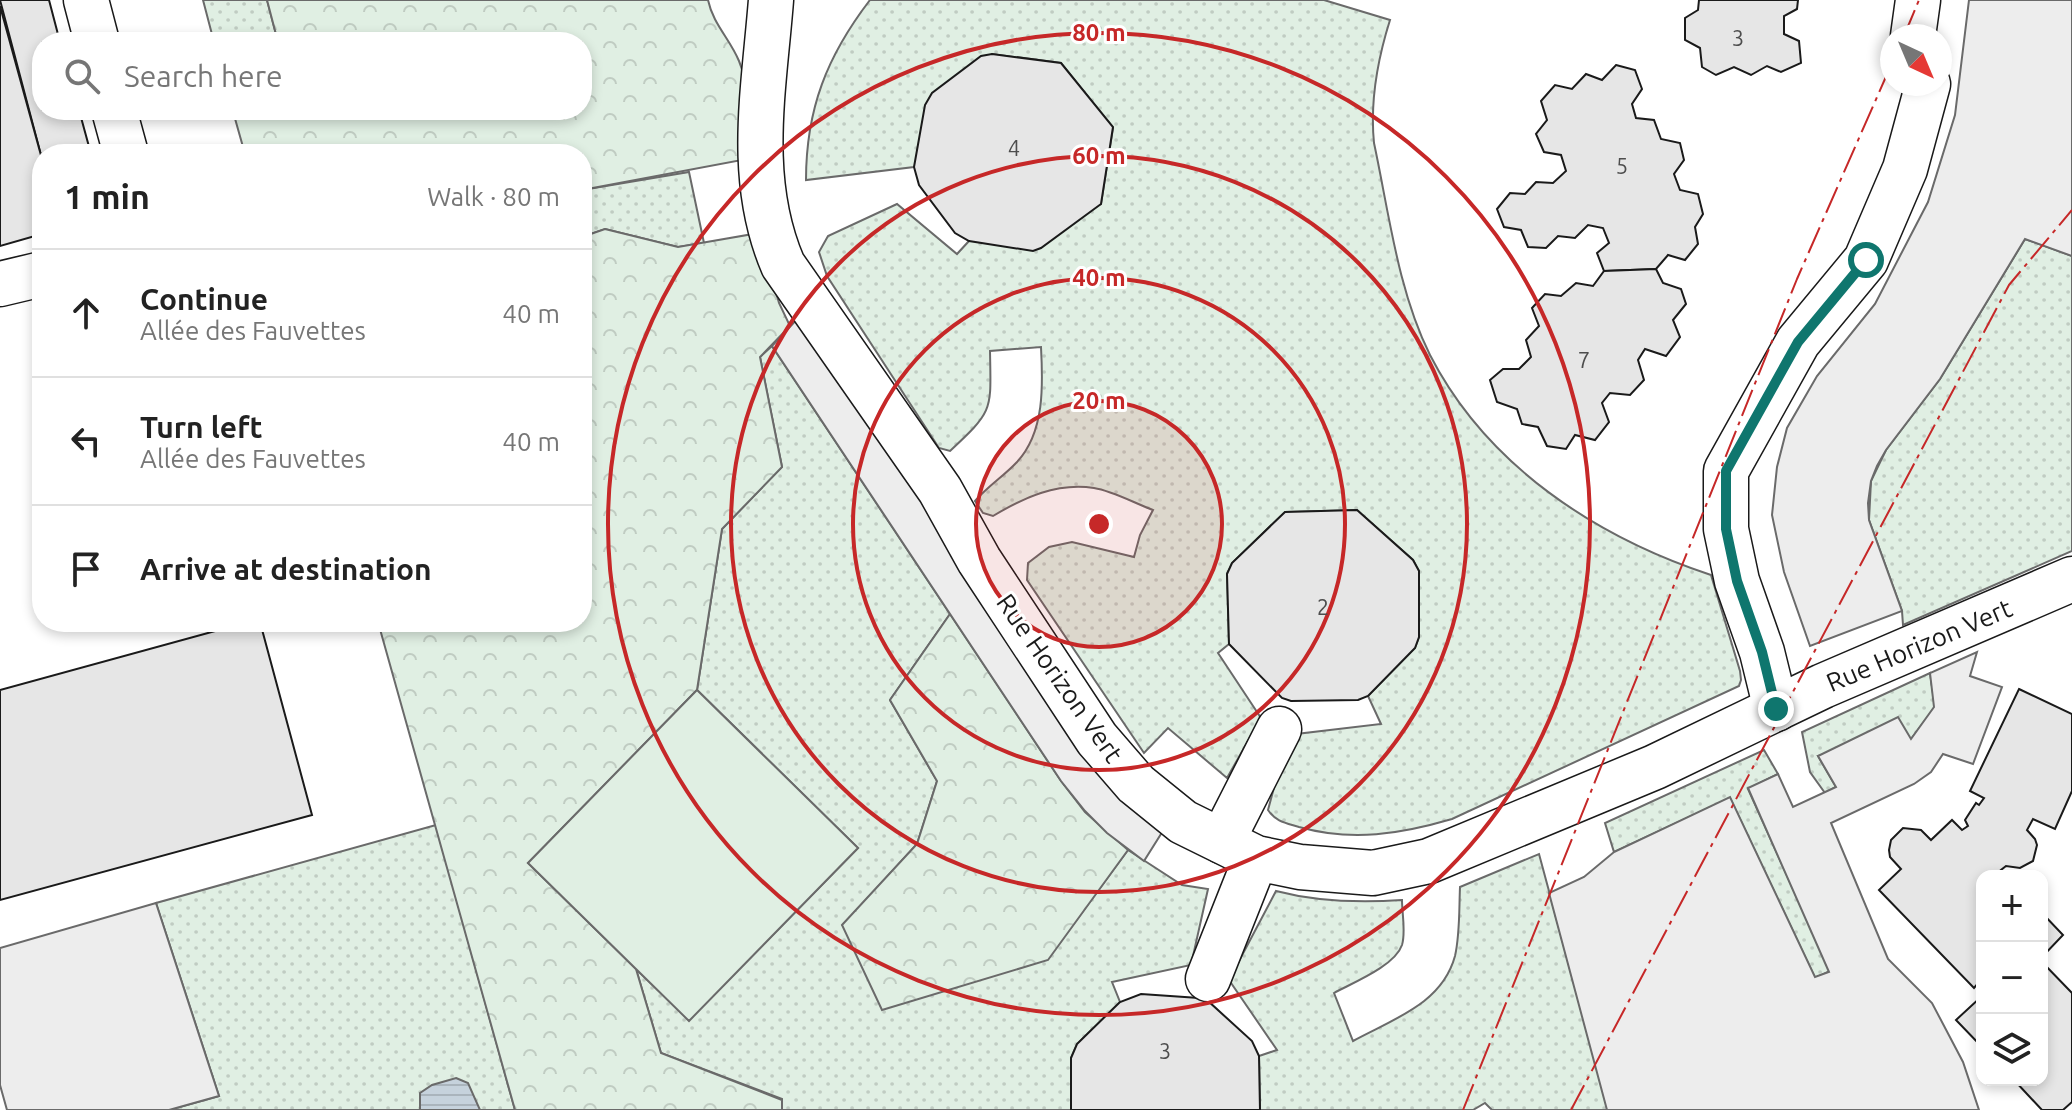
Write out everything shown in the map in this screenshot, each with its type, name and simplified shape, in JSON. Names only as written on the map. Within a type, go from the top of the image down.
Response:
[{"type":"street","points":[[86,0],[94,32]]},
{"type":"street","name":"Rue Horizon Vert","points":[[771,0],[760,136],[761,192],[772,238],[783,265],[940,490],[979,560],[1097,739],[1136,784],[1183,822],[1239,850],[1300,867],[1373,873],[1429,861],[1655,767],[1823,686],[2072,579]]},
{"type":"street","points":[[1915,24],[1918,0]]},
{"type":"street","points":[[1776,709],[1762,652],[1737,581],[1726,529],[1726,471],[1798,342],[1866,260],[1905,169],[1925,96]]},
{"type":"street","points":[[117,120],[123,144]]},
{"type":"street","points":[[0,284],[32,276]]},
{"type":"street","points":[[1208,979],[1239,850],[1279,729]]},
{"type":"green space","points":[[203,0],[267,0],[275,32],[211,32]]},
{"type":"green space","points":[[267,0],[708,0],[743,73],[746,110],[742,160],[592,188],[592,144],[242,144],[235,120],[592,120],[592,32],[275,32]]},
{"type":"green space","points":[[870,0],[1324,0],[1390,20],[1376,81],[1374,143],[1402,278],[1430,355],[1454,395],[1482,431],[1549,492],[1627,540],[1711,575],[1740,671],[1739,686],[1452,819],[1414,829],[1357,835],[1319,832],[1286,823],[1268,810],[1288,735],[1381,724],[1368,696],[1415,648],[1419,637],[1419,571],[1413,560],[1357,510],[1285,512],[1232,563],[1227,574],[1229,644],[1218,653],[1261,718],[1227,778],[1168,728],[1144,753],[1027,580],[1028,563],[1049,547],[1072,542],[1134,557],[1140,535],[1153,510],[1109,492],[1067,487],[1041,493],[993,516],[983,513],[975,501],[1017,462],[1033,437],[1042,392],[1041,347],[990,351],[987,408],[975,427],[950,451],[939,448],[827,276],[819,252],[828,236],[897,204],[957,254],[969,241],[1101,204],[1113,128],[1061,63],[992,54],[914,167],[806,180],[810,130],[822,84],[842,42]]},
{"type":"green space","points":[[689,172],[704,243],[678,247],[605,229],[592,234],[592,188]]},
{"type":"green space","points":[[605,229],[678,247],[759,233],[779,303],[790,326],[760,357],[782,467],[722,529],[697,690],[528,863],[636,969],[661,1053],[782,1100],[782,1110],[515,1110],[381,632],[592,632],[592,234]]},
{"type":"green space","points":[[2025,239],[2072,256],[2072,551],[1903,625],[1902,611],[1869,520],[1871,481],[1886,450],[1940,379]]},
{"type":"green space","points":[[772,346],[950,614],[890,700],[937,781],[917,844],[843,925],[1047,960],[1128,850],[1182,885],[1208,889],[1191,965],[1112,982],[1120,1002],[1077,1044],[1071,1058],[1071,1110],[782,1110],[782,1099],[661,1053],[636,969],[689,1020],[858,848],[697,690],[722,529],[782,467],[760,357]]},
{"type":"green space","points":[[950,614],[1061,781],[1085,812],[1128,850],[1048,960],[882,1010],[842,925],[917,844],[937,781],[890,700]]},
{"type":"green space","points":[[1930,673],[1935,707],[1911,739],[1818,756],[1836,787],[1825,793],[1810,772],[1802,732]]},
{"type":"green space","points":[[697,690],[858,848],[689,1021],[528,863]]},
{"type":"green space","points":[[1764,750],[1778,774],[1748,789],[1830,971],[1815,978],[1730,798],[1614,852],[1605,823]]},
{"type":"green space","points":[[436,825],[515,1110],[169,1110],[219,1096],[156,903]]},
{"type":"green space","points":[[1539,854],[1608,1110],[1492,1110],[1485,1103],[1473,1110],[1260,1110],[1259,1056],[1277,1050],[1229,980],[1276,891],[1339,901],[1402,900],[1404,934],[1398,953],[1372,973],[1334,993],[1353,1041],[1414,1008],[1428,998],[1449,973],[1459,931],[1460,887]]},
{"type":"shaded area","points":[[1969,0],[2072,0],[2072,256],[2025,239],[1940,379],[1877,466],[1871,481],[1869,520],[1902,611],[1810,646],[1784,572],[1772,515],[1777,467],[1787,428],[1817,376],[1875,304],[1928,202],[1955,115]]},
{"type":"shaded area","points":[[800,316],[1166,826],[1144,861],[1107,833],[1061,781],[772,346]]},
{"type":"shaded area","points":[[1977,652],[1970,676],[2002,687],[1973,764],[1943,754],[1931,772],[1914,784],[1831,823],[1888,959],[1932,1003],[1963,1062],[1979,1110],[1607,1110],[1549,893],[1584,877],[1614,852],[1730,797],[1815,977],[1829,972],[1748,788],[1778,774],[1793,807],[1836,787],[1818,756],[1898,717],[1911,739],[1934,707],[1930,673]]},
{"type":"shaded area","points":[[156,903],[219,1096],[169,1110],[7,1110],[0,1085],[0,948]]},
{"type":"shaded area","points":[[456,1078],[468,1083],[480,1110],[420,1110],[420,1093],[432,1085]]},
{"type":"building","points":[[0,0],[49,0],[57,32],[32,32],[32,120],[82,120],[88,144],[38,144]]},
{"type":"building","points":[[1699,0],[1798,0],[1797,9],[1784,16],[1784,34],[1799,41],[1801,63],[1781,72],[1767,66],[1751,75],[1734,67],[1716,75],[1702,67],[1700,48],[1685,40],[1685,18],[1698,10]]},
{"type":"building","points":[[0,6],[38,144],[32,144],[32,237],[0,246]]},
{"type":"building","points":[[992,54],[1061,63],[1113,127],[1101,204],[1033,251],[969,241],[955,233],[919,185],[914,167],[925,105],[932,93],[981,56]]},
{"type":"building","points":[[1616,65],[1635,70],[1642,89],[1632,104],[1636,118],[1654,120],[1661,139],[1680,143],[1684,160],[1674,174],[1680,190],[1698,194],[1703,214],[1695,227],[1698,244],[1685,260],[1668,255],[1656,269],[1604,271],[1597,253],[1609,243],[1603,228],[1588,225],[1575,238],[1558,236],[1546,248],[1528,247],[1521,230],[1504,227],[1497,209],[1510,193],[1525,194],[1536,182],[1553,183],[1566,171],[1561,155],[1544,152],[1536,134],[1547,120],[1541,101],[1555,85],[1572,89],[1586,74],[1602,80]]},
{"type":"building","points":[[1656,269],[1663,283],[1681,289],[1686,304],[1673,320],[1680,337],[1666,356],[1645,349],[1638,360],[1644,380],[1630,395],[1610,393],[1602,403],[1609,422],[1595,440],[1575,435],[1566,449],[1547,446],[1538,427],[1522,424],[1517,409],[1497,402],[1490,380],[1503,369],[1519,369],[1531,357],[1526,340],[1539,326],[1532,308],[1545,294],[1561,296],[1576,283],[1593,286],[1604,271]]},
{"type":"building","points":[[1357,510],[1413,560],[1419,571],[1419,637],[1415,648],[1368,696],[1358,700],[1291,701],[1282,698],[1229,644],[1227,574],[1232,563],[1285,512]]},
{"type":"building","points":[[212,632],[263,632],[312,815],[0,900],[0,690]]},
{"type":"building","points":[[2019,689],[2072,714],[2072,791],[2055,829],[2033,819],[2027,830],[2037,845],[2033,861],[2020,868],[2006,866],[2001,870],[1976,870],[1974,988],[1879,890],[1901,869],[1890,857],[1891,840],[1903,828],[1921,830],[1931,840],[1952,820],[1962,830],[1968,826],[1965,820],[1976,803],[1979,805],[1984,798],[1970,791]]},
{"type":"building","points":[[2048,919],[2063,935],[2048,951]]},
{"type":"building","points":[[2048,968],[2072,993],[2072,1102],[2063,1110],[2042,1110],[2020,1086],[2048,1086]]},
{"type":"building","points":[[1141,994],[1208,1001],[1252,1041],[1259,1056],[1260,1110],[1071,1110],[1071,1058],[1077,1044],[1120,1002]]},
{"type":"building","points":[[1976,1002],[1976,1041],[1956,1020]]},
{"type":"power","points":[[1909,24],[1919,0]]},
{"type":"power","points":[[1463,1110],[1797,279],[1880,90]]},
{"type":"power","points":[[1571,1110],[2009,285],[2072,210]]},
{"type":"route","points":[[1776,709],[1762,652],[1737,581],[1726,529],[1726,471],[1798,342],[1866,260]]}]
